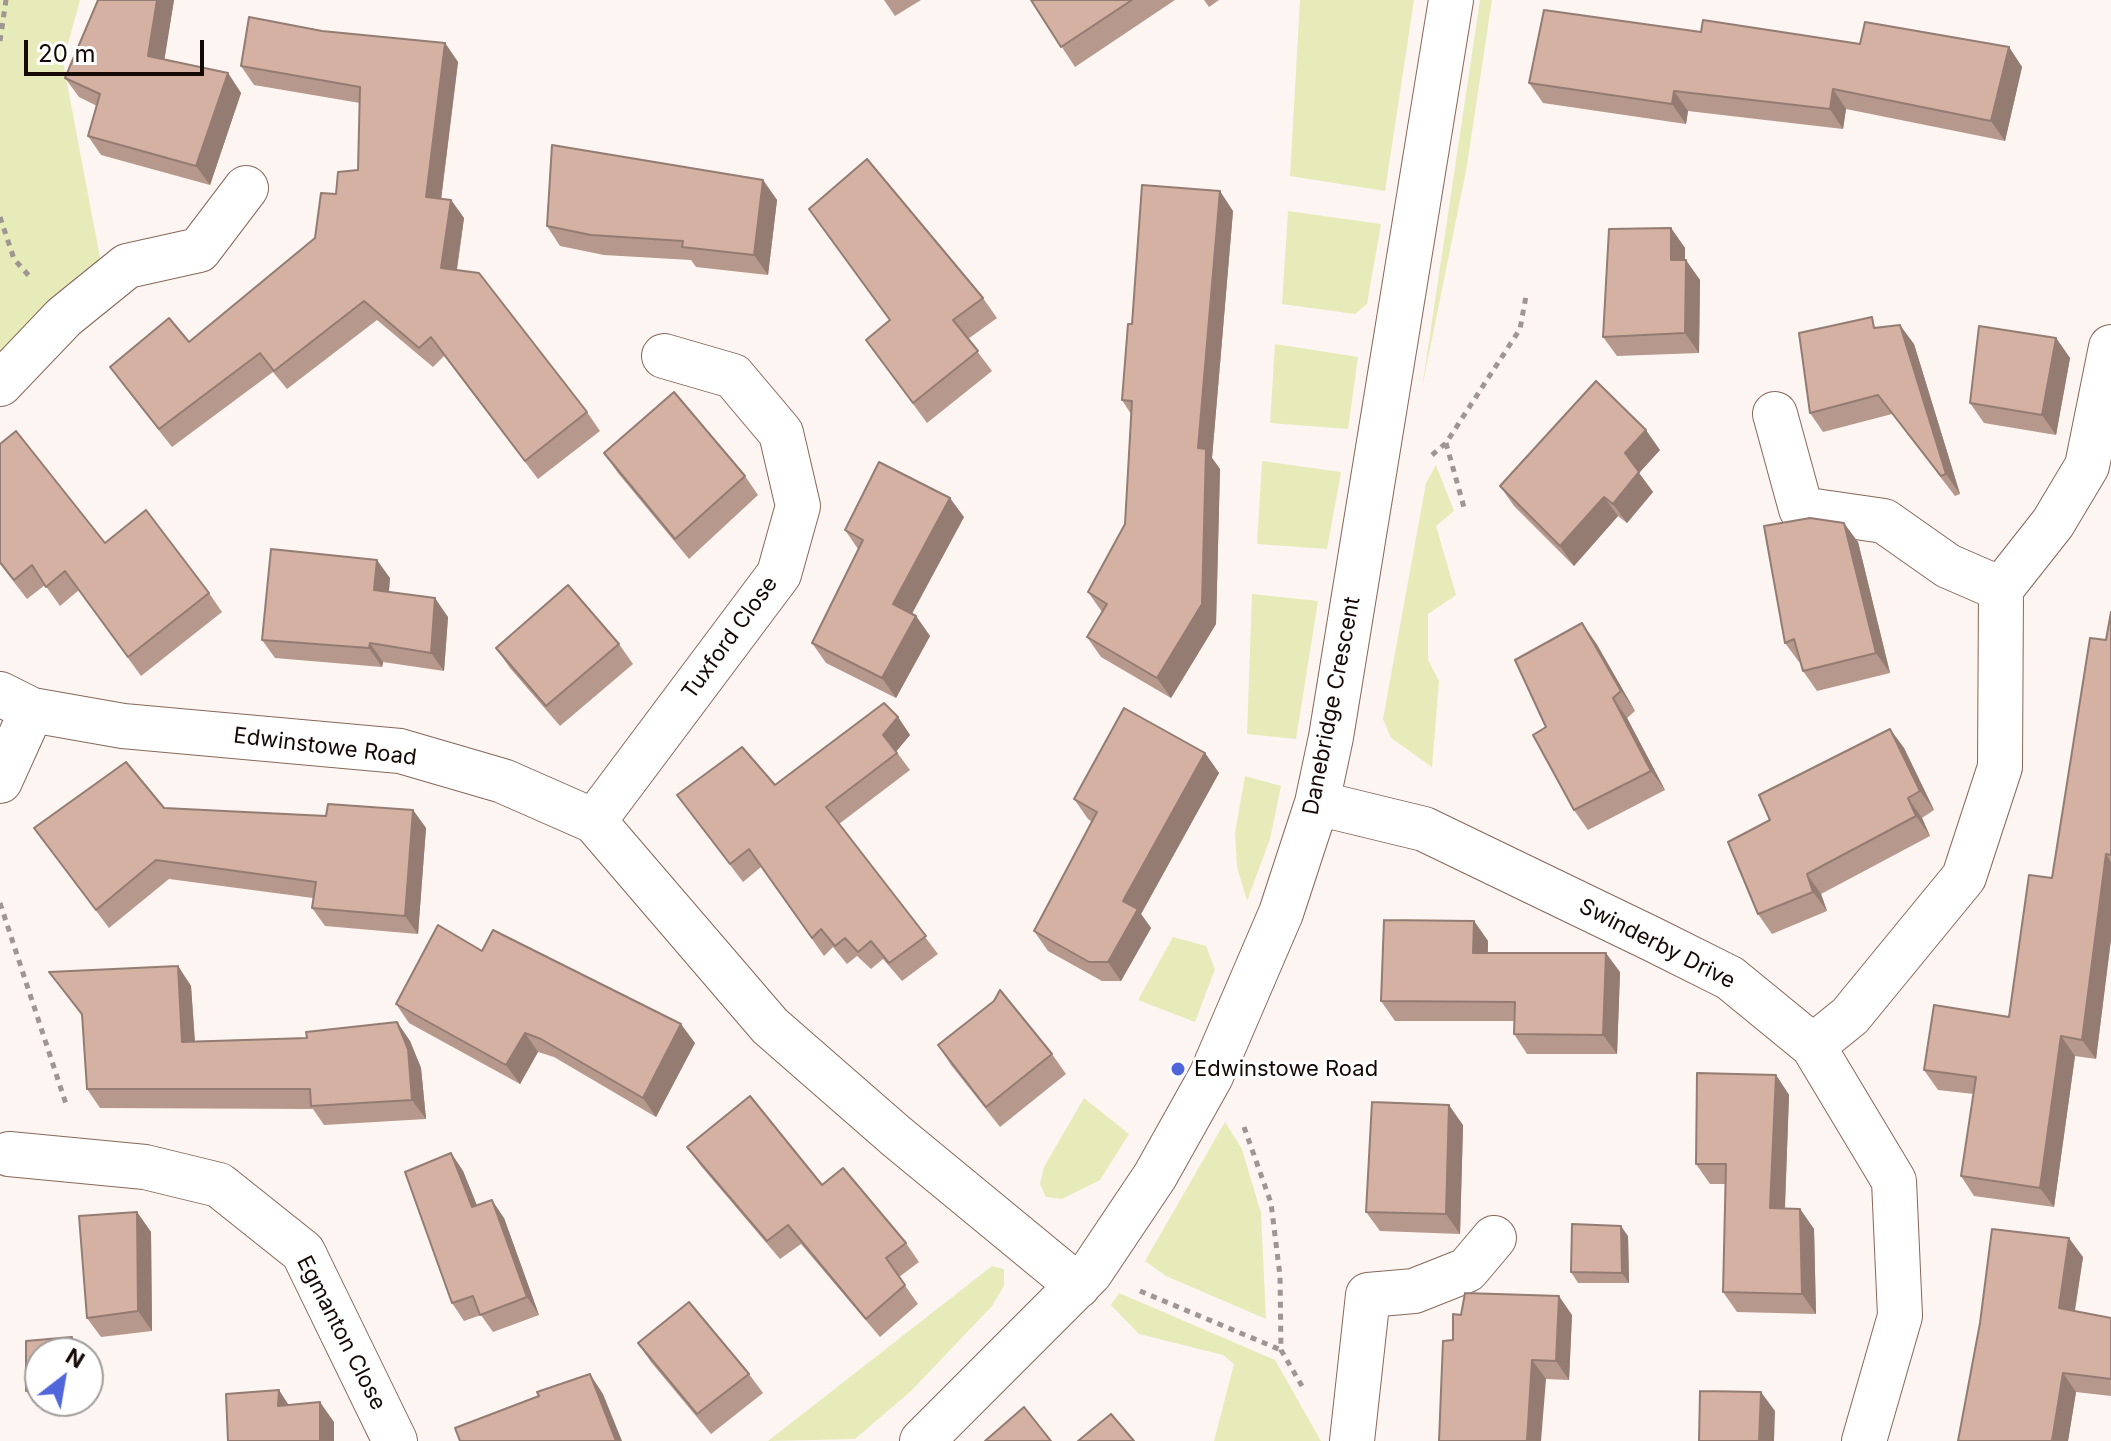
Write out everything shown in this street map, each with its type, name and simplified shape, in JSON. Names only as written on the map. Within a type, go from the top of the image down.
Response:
[{"type":"street","name":"Danebridge Crescent","points":[[922,1441],[1084,1280],[1155,1176],[1211,1076],[1281,913],[1317,803],[1451,0]]},
{"type":"street","points":[[0,384],[64,317],[127,266],[199,250],[246,188]]},
{"type":"street","points":[[1813,1046],[1850,1016],[1964,877],[2000,767],[2001,589],[2053,523],[2087,466],[2111,347]]},
{"type":"street","name":"Tuxford Close","points":[[594,821],[779,574],[798,506],[781,433],[733,376],[664,356]]},
{"type":"street","points":[[1775,414],[1801,509],[1884,521],[1948,566],[2001,589]]},
{"type":"street","points":[[0,781],[16,702]]},
{"type":"street","name":"Edwinstowe Road","points":[[16,702],[123,726],[400,751],[503,781],[594,821],[770,1026],[896,1136],[1084,1280]]},
{"type":"street","name":"Swinderby Drive","points":[[1317,803],[1424,829],[1641,934],[1730,978],[1813,1046],[1894,1181],[1900,1316],[1864,1441]]},
{"type":"street","name":"Egmanton Close","points":[[9,1154],[145,1167],[219,1185],[303,1252],[395,1441]]},
{"type":"street","points":[[1352,1441],[1368,1295],[1414,1291],[1467,1270],[1494,1238]]},
{"type":"path","points":[[0,41],[6,0]]},
{"type":"path","points":[[0,217],[14,259],[64,317]]},
{"type":"path","points":[[1421,463],[1446,443],[1520,329],[1526,296]]},
{"type":"path","points":[[1446,443],[1465,511]]},
{"type":"path","points":[[0,903],[84,1161]]},
{"type":"path","points":[[1211,1076],[1240,1114],[1271,1203],[1280,1276],[1281,1350],[1304,1389]]},
{"type":"path","points":[[1084,1280],[1281,1350]]},
{"type":"green space","points":[[0,0],[80,0],[63,62],[105,284],[0,385]]},
{"type":"green space","points":[[1300,0],[1414,0],[1385,191],[1290,176]]},
{"type":"green space","points":[[1480,0],[1492,0],[1466,171],[1422,388]]},
{"type":"green space","points":[[1288,211],[1381,224],[1367,304],[1355,314],[1282,304]]},
{"type":"green space","points":[[1275,344],[1358,357],[1348,429],[1270,423]]},
{"type":"green space","points":[[1262,461],[1341,472],[1327,549],[1257,544]]},
{"type":"green space","points":[[1436,465],[1454,511],[1436,526],[1456,595],[1428,614],[1428,660],[1439,681],[1432,767],[1391,738],[1383,719],[1426,483]]},
{"type":"green space","points":[[1252,594],[1318,601],[1296,739],[1247,734]]},
{"type":"green space","points":[[1245,776],[1281,786],[1270,839],[1247,901],[1237,867],[1235,833]]},
{"type":"green space","points":[[1173,937],[1206,946],[1215,969],[1195,1022],[1138,1000]]},
{"type":"green space","points":[[1084,1098],[1129,1134],[1100,1180],[1062,1199],[1046,1197],[1040,1184],[1044,1167]]},
{"type":"green space","points":[[1225,1122],[1242,1149],[1261,1213],[1266,1319],[1166,1276],[1145,1261]]},
{"type":"green space","points":[[992,1266],[1004,1269],[1004,1286],[992,1306],[911,1391],[855,1439],[768,1441]]},
{"type":"green space","points":[[1119,1293],[1275,1360],[1321,1441],[1214,1441],[1234,1364],[1223,1355],[1139,1334],[1111,1305]]},
{"type":"building","points":[[98,0],[157,0],[148,56],[228,73],[196,166],[88,136],[100,94],[65,78]]},
{"type":"building","points":[[1031,0],[1132,0],[1061,47]]},
{"type":"building","points":[[1544,10],[1701,32],[1703,20],[1860,44],[1865,22],[2009,47],[1991,121],[1833,89],[1830,109],[1674,91],[1672,104],[1529,83]]},
{"type":"building","points":[[249,17],[322,31],[445,43],[426,197],[451,200],[441,268],[479,273],[587,412],[525,461],[431,337],[419,348],[364,301],[274,371],[260,353],[159,429],[110,367],[169,318],[189,342],[315,238],[321,193],[336,194],[338,172],[358,170],[360,87],[241,66]]},
{"type":"building","points":[[552,145],[763,180],[754,255],[682,247],[683,241],[591,235],[547,226]]},
{"type":"building","points":[[867,159],[983,298],[953,320],[978,351],[913,403],[866,340],[890,320],[809,209]]},
{"type":"building","points":[[1142,185],[1220,191],[1198,448],[1206,449],[1202,604],[1157,678],[1087,637],[1107,604],[1088,592],[1125,524],[1132,401],[1122,400],[1128,324],[1132,324]]},
{"type":"building","points":[[1671,228],[1671,260],[1686,260],[1685,333],[1603,337],[1609,229]]},
{"type":"building","points":[[1872,317],[1874,328],[1900,325],[1946,474],[1941,476],[1878,395],[1810,413],[1799,333]]},
{"type":"building","points":[[1979,326],[2056,338],[2042,415],[1970,403]]},
{"type":"building","points":[[1596,381],[1646,430],[1625,453],[1639,472],[1613,504],[1604,497],[1560,546],[1500,486]]},
{"type":"building","points":[[674,392],[745,476],[675,539],[604,453]]},
{"type":"building","points":[[16,431],[105,543],[146,510],[209,593],[128,657],[65,571],[46,587],[32,565],[14,580],[0,562],[0,444]]},
{"type":"building","points":[[879,462],[950,498],[893,604],[916,616],[882,678],[812,643],[863,540],[845,530]]},
{"type":"building","points":[[1810,518],[1844,523],[1876,653],[1803,671],[1794,639],[1785,643],[1764,526]]},
{"type":"building","points":[[271,549],[377,560],[374,590],[435,598],[431,653],[370,643],[369,648],[262,640]]},
{"type":"building","points":[[568,585],[619,644],[546,706],[496,648]]},
{"type":"building","points":[[2111,612],[2111,855],[2106,854],[2082,1040],[2061,1036],[2040,1188],[1961,1176],[1976,1077],[1924,1070],[1934,1005],[2009,1017],[2029,875],[2052,878],[2090,638],[2106,640]]},
{"type":"building","points":[[1582,623],[1621,691],[1613,698],[1651,771],[1574,810],[1533,735],[1546,727],[1515,660]]},
{"type":"building","points":[[884,703],[898,717],[883,735],[897,753],[826,807],[926,936],[889,963],[871,941],[858,952],[845,938],[835,946],[821,929],[812,938],[749,849],[730,864],[677,795],[742,747],[775,785]]},
{"type":"building","points":[[1124,708],[1205,753],[1123,901],[1138,909],[1108,962],[1089,962],[1034,931],[1097,812],[1074,799]]},
{"type":"building","points":[[1890,729],[1920,791],[1908,798],[1916,816],[1807,874],[1813,892],[1758,914],[1728,842],[1770,820],[1759,795]]},
{"type":"building","points":[[126,762],[164,808],[326,816],[328,804],[413,810],[405,916],[312,908],[316,882],[156,860],[96,910],[34,828]]},
{"type":"building","points":[[1384,920],[1474,921],[1473,953],[1606,953],[1603,1035],[1514,1034],[1515,1002],[1381,1001]]},
{"type":"building","points":[[438,925],[482,951],[493,930],[681,1024],[643,1098],[541,1039],[525,1033],[506,1065],[396,1004]]},
{"type":"building","points":[[178,966],[182,1042],[307,1038],[306,1032],[397,1022],[408,1049],[412,1100],[311,1106],[310,1089],[87,1089],[82,1014],[49,972]]},
{"type":"building","points":[[1000,990],[1052,1054],[986,1107],[938,1045],[994,1001]]},
{"type":"building","points":[[1697,1073],[1776,1075],[1770,1208],[1800,1209],[1802,1294],[1723,1292],[1726,1164],[1696,1164]]},
{"type":"building","points":[[750,1096],[822,1185],[843,1168],[906,1243],[886,1258],[905,1285],[866,1319],[788,1225],[767,1241],[687,1147]]},
{"type":"building","points":[[1372,1102],[1449,1105],[1446,1214],[1366,1212]]},
{"type":"building","points":[[451,1153],[472,1207],[492,1200],[527,1297],[480,1315],[473,1296],[452,1303],[405,1172]]},
{"type":"building","points":[[137,1212],[138,1311],[87,1318],[79,1216]]},
{"type":"building","points":[[1572,1224],[1621,1226],[1622,1273],[1571,1272]]},
{"type":"building","points":[[1992,1229],[2069,1238],[2059,1308],[2111,1318],[2111,1379],[2063,1373],[2052,1441],[1958,1441],[1980,1323]]},
{"type":"building","points":[[1465,1293],[1559,1296],[1556,1361],[1532,1360],[1527,1441],[1439,1441],[1443,1341],[1453,1340],[1453,1314],[1461,1315]]},
{"type":"building","points":[[689,1302],[749,1374],[697,1414],[638,1343]]},
{"type":"building","points":[[590,1374],[616,1441],[460,1441],[455,1428],[539,1396],[537,1392]]},
{"type":"building","points":[[279,1390],[278,1406],[320,1402],[320,1441],[228,1441],[226,1394]]},
{"type":"building","points":[[1700,1391],[1761,1392],[1759,1441],[1699,1441]]},
{"type":"building","points":[[1024,1407],[1051,1441],[985,1441]]},
{"type":"building","points":[[1111,1414],[1134,1441],[1078,1441]]},
{"type":"place","name":"Edwinstowe Road","points":[[1178,1069]]}]
